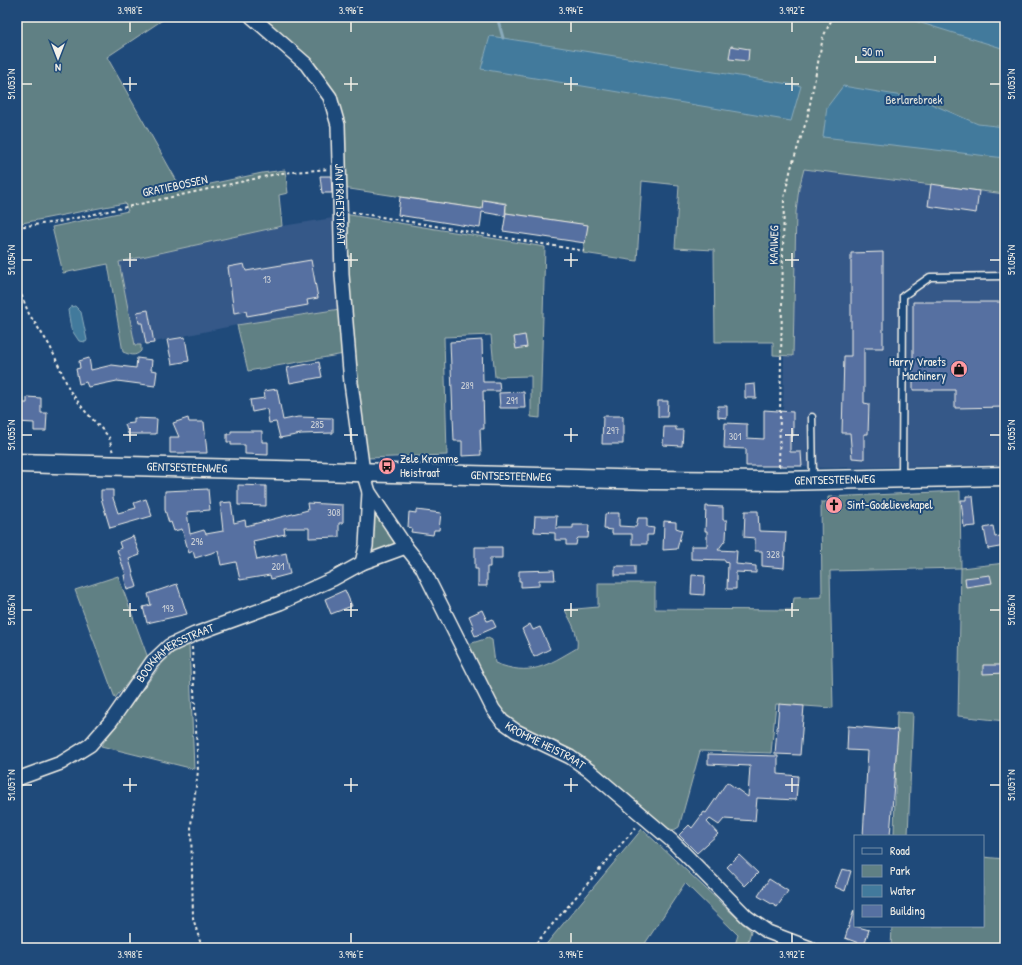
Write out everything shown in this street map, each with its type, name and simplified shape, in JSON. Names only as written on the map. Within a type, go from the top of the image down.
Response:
[{"type":"main road","name":"GENTSESTEENWEG","points":[[17,463],[653,480],[779,481],[812,479],[1005,476]]},
{"type":"street","name":"JAN PRAETSTRAAT","points":[[252,17],[306,64],[330,96],[338,125],[338,168],[346,321],[363,472]]},
{"type":"street","name":"KROMME HEISTRAAT","points":[[363,472],[369,492],[422,567],[493,709],[502,722],[536,742],[570,757],[590,771],[672,841],[747,917],[768,932],[810,948]]},
{"type":"street","points":[[362,563],[366,546],[369,492]]},
{"type":"street","name":"BOOKHAMERSSTRAAT","points":[[17,779],[61,763],[90,745],[111,722],[152,662],[169,646],[191,636],[280,603],[333,579],[362,563],[406,546]]},
{"type":"lane","points":[[902,478],[903,296],[930,277],[1005,276]]},
{"type":"lane","points":[[812,417],[812,479]]},
{"type":"path","name":"KAAIWEG","points":[[779,481],[784,198],[791,168],[807,119],[823,37],[833,17]]},
{"type":"path","name":"GRATIEBOSSEN","points":[[17,227],[58,222],[281,172],[338,168]]},
{"type":"path","points":[[340,212],[358,212],[584,251]]},
{"type":"path","points":[[17,284],[29,314],[50,346],[70,391],[85,411],[109,437],[116,466]]},
{"type":"path","points":[[191,636],[198,771],[191,825],[193,918],[202,948]]},
{"type":"path","points":[[532,948],[644,817]]},
{"type":"shaded area","points":[[804,169],[1005,194],[1005,465],[825,468],[782,466],[784,356],[793,356],[796,212],[799,188]]},
{"type":"shaded area","points":[[333,218],[340,309],[237,325],[135,346],[119,262],[282,226]]},
{"type":"green space","points":[[17,17],[167,17],[107,57],[182,190],[262,173],[285,170],[288,193],[279,195],[282,226],[119,262],[135,345],[141,345],[141,351],[135,355],[123,352],[108,264],[63,273],[52,227],[128,211],[125,203],[17,224]]},
{"type":"green space","name":"Berlarebroek","points":[[259,17],[1005,17],[1005,194],[804,169],[799,188],[796,212],[793,356],[773,355],[773,342],[715,342],[714,250],[675,248],[679,185],[642,181],[637,261],[583,253],[587,225],[506,213],[506,203],[484,200],[482,209],[343,188],[333,92],[318,67]]},
{"type":"green space","points":[[344,214],[545,247],[540,418],[531,417],[531,376],[495,377],[491,335],[444,337],[447,455],[367,458],[346,268]]},
{"type":"green space","points":[[340,309],[344,354],[248,371],[237,325]]},
{"type":"green space","points":[[960,491],[961,568],[830,571],[833,708],[776,704],[771,753],[700,751],[679,827],[674,830],[666,828],[503,713],[493,696],[469,644],[488,638],[492,640],[495,663],[508,667],[519,669],[538,668],[556,660],[577,648],[576,633],[565,610],[598,607],[598,583],[655,583],[655,609],[792,610],[794,598],[822,597],[821,502],[828,502],[828,497]]},
{"type":"green space","points":[[373,509],[395,545],[372,554]]},
{"type":"green space","points":[[1005,563],[1005,721],[958,716],[961,568]]},
{"type":"green space","points":[[118,576],[148,658],[115,698],[75,590]]},
{"type":"green space","points":[[189,644],[194,769],[101,746],[163,662],[172,653]]},
{"type":"green space","points":[[897,712],[913,713],[908,835],[894,835]]},
{"type":"green space","points":[[642,829],[751,931],[746,948],[734,948],[738,935],[685,883],[642,948],[543,948]]},
{"type":"green space","points":[[984,857],[1005,859],[1005,948],[891,948],[892,927],[984,927]]},
{"type":"water","points":[[902,17],[1005,17],[1005,49]]},
{"type":"water","points":[[490,36],[801,86],[791,121],[481,69]]},
{"type":"water","points":[[843,86],[920,99],[978,124],[1005,127],[1005,158],[823,137],[827,107]]},
{"type":"water","points":[[75,306],[81,312],[87,340],[86,342],[79,341],[71,329],[68,310]]},
{"type":"building","points":[[731,46],[749,49],[748,61],[729,59]]},
{"type":"building","points":[[320,176],[331,176],[332,193],[322,193]]},
{"type":"building","points":[[931,184],[979,191],[976,213],[928,206]]},
{"type":"building","points":[[400,197],[482,209],[483,200],[506,204],[505,216],[482,212],[480,228],[398,215]]},
{"type":"building","points":[[506,213],[588,225],[585,243],[503,231]]},
{"type":"building","points":[[883,252],[883,348],[864,348],[864,403],[869,404],[868,434],[864,434],[864,459],[852,458],[850,433],[842,433],[844,356],[851,356],[851,253]]},
{"type":"building","points":[[311,260],[318,298],[307,300],[308,305],[247,316],[246,311],[234,313],[228,267],[244,264],[246,271]]},
{"type":"building","name":"Harry Vraets Machinery","points":[[913,302],[1005,302],[1005,407],[955,408],[955,390],[913,390]]},
{"type":"building","points":[[148,310],[154,343],[146,344],[142,323],[139,323],[137,312]]},
{"type":"building","points":[[525,335],[527,347],[516,349],[514,337]]},
{"type":"building","points":[[185,337],[189,361],[172,364],[167,340]]},
{"type":"building","points":[[482,340],[483,382],[499,382],[500,391],[483,391],[484,429],[480,429],[481,455],[462,456],[462,441],[454,441],[450,342]]},
{"type":"building","points":[[89,358],[91,370],[112,365],[136,368],[137,358],[152,360],[151,370],[157,371],[155,386],[117,381],[88,387],[86,382],[79,384],[76,369],[80,368],[79,361]]},
{"type":"building","points":[[319,362],[322,377],[290,383],[287,368]]},
{"type":"building","points":[[755,384],[756,398],[745,398],[745,385]]},
{"type":"building","points":[[277,389],[283,420],[298,417],[333,418],[333,433],[301,434],[280,438],[276,422],[269,423],[267,409],[252,412],[250,400],[265,398],[264,391]]},
{"type":"building","points":[[524,392],[525,408],[500,408],[499,393]]},
{"type":"building","points":[[27,397],[41,398],[41,413],[47,413],[46,431],[34,431],[34,423],[17,422],[17,403],[27,403]]},
{"type":"building","points":[[658,401],[668,401],[667,417],[658,417]]},
{"type":"building","points":[[718,406],[727,406],[727,418],[718,417]]},
{"type":"building","points":[[764,410],[793,412],[793,436],[790,436],[790,452],[801,452],[802,466],[746,466],[746,449],[724,448],[725,423],[747,424],[747,438],[764,439]]},
{"type":"building","points":[[603,416],[623,416],[623,444],[602,444]]},
{"type":"building","points":[[134,418],[157,419],[156,434],[128,434],[125,424],[134,423]]},
{"type":"building","points":[[188,418],[189,422],[204,422],[207,453],[170,453],[170,437],[179,437],[173,423]]},
{"type":"building","points":[[664,427],[676,427],[676,430],[683,430],[682,446],[663,445]]},
{"type":"building","points":[[231,431],[262,431],[262,442],[268,442],[268,455],[245,454],[245,445],[231,445],[231,442],[227,442],[227,434],[231,434]]},
{"type":"building","points":[[238,485],[266,486],[266,506],[238,505]]},
{"type":"building","points":[[208,489],[210,510],[187,512],[190,534],[204,530],[206,534],[223,531],[220,503],[231,502],[234,523],[245,520],[246,526],[308,510],[307,503],[343,505],[343,523],[339,523],[339,537],[309,538],[309,528],[284,528],[285,534],[253,541],[257,560],[286,553],[290,574],[271,579],[270,575],[240,580],[236,562],[221,565],[218,551],[195,558],[193,551],[189,553],[182,529],[174,531],[171,522],[169,523],[165,510],[165,491]]},
{"type":"building","points":[[101,490],[113,490],[113,498],[118,513],[136,508],[134,503],[146,499],[152,516],[110,528],[101,498]]},
{"type":"building","points":[[966,496],[973,496],[976,526],[964,527],[961,500],[966,500]]},
{"type":"building","points":[[706,506],[723,507],[723,520],[727,520],[726,539],[718,550],[737,551],[736,564],[756,566],[756,573],[736,572],[736,589],[727,589],[728,563],[725,562],[725,560],[691,559],[691,546],[707,546],[707,531],[705,531]]},
{"type":"building","points":[[416,510],[441,513],[439,530],[434,530],[433,535],[411,532],[412,528],[408,527],[409,512],[416,513]]},
{"type":"building","points":[[745,511],[758,511],[759,531],[786,532],[784,568],[762,566],[762,551],[755,551],[755,538],[744,537]]},
{"type":"building","points":[[619,513],[619,526],[636,527],[638,518],[647,518],[647,527],[654,528],[653,535],[647,535],[647,544],[632,544],[632,534],[612,534],[612,530],[604,529],[605,514]]},
{"type":"building","points":[[535,516],[557,516],[556,528],[573,528],[573,525],[589,525],[588,538],[578,538],[576,545],[566,545],[566,540],[555,540],[555,533],[534,532]]},
{"type":"building","points":[[664,521],[676,522],[676,528],[682,530],[677,549],[663,550]]},
{"type":"building","points":[[993,526],[995,537],[1005,535],[1005,546],[988,549],[984,528]]},
{"type":"building","points":[[133,536],[140,555],[129,559],[137,587],[127,590],[124,575],[126,575],[117,550],[121,548],[119,542]]},
{"type":"building","points":[[475,547],[502,547],[502,558],[490,558],[490,567],[487,567],[487,586],[478,586],[478,569],[475,569]]},
{"type":"building","points":[[615,566],[635,566],[635,575],[615,575]]},
{"type":"building","points":[[554,570],[555,580],[539,580],[539,586],[521,587],[521,581],[519,581],[519,571]]},
{"type":"building","points":[[692,575],[705,576],[704,595],[691,594]]},
{"type":"building","points":[[990,575],[992,583],[966,587],[965,578]]},
{"type":"building","points":[[177,584],[187,614],[147,623],[143,607],[151,605],[148,594]]},
{"type":"building","points":[[345,590],[352,606],[331,614],[325,599]]},
{"type":"building","points":[[482,610],[487,621],[492,619],[496,627],[475,636],[472,629],[474,628],[469,616]]},
{"type":"building","points":[[530,624],[533,630],[540,627],[550,649],[534,657],[522,629]]},
{"type":"building","points":[[983,665],[1005,665],[1005,673],[983,674]]},
{"type":"building","points":[[779,704],[804,706],[800,755],[775,754]]},
{"type":"building","points":[[848,726],[898,730],[890,835],[863,835],[868,751],[847,750]]},
{"type":"building","points":[[708,754],[778,756],[778,774],[798,776],[796,800],[757,798],[755,821],[724,819],[719,825],[710,819],[707,822],[718,834],[697,853],[679,835],[689,825],[692,828],[704,812],[706,813],[727,782],[748,797],[750,766],[708,764]]},
{"type":"building","points":[[739,855],[758,873],[745,886],[727,867]]},
{"type":"building","points":[[842,869],[851,871],[845,891],[835,887]]},
{"type":"building","points":[[769,879],[788,891],[777,907],[758,896]]},
{"type":"building","points":[[854,910],[854,927],[869,930],[864,945],[845,938]]},
{"type":"waterway","points":[[496,17],[503,38]]},
{"type":"place","name":"Harry Vraets Machinery","points":[[959,369]]},
{"type":"place","name":"Zele Kromme Heistraat","points":[[387,466]]},
{"type":"place","name":"Sint-Godelievekapel","points":[[834,505]]}]
